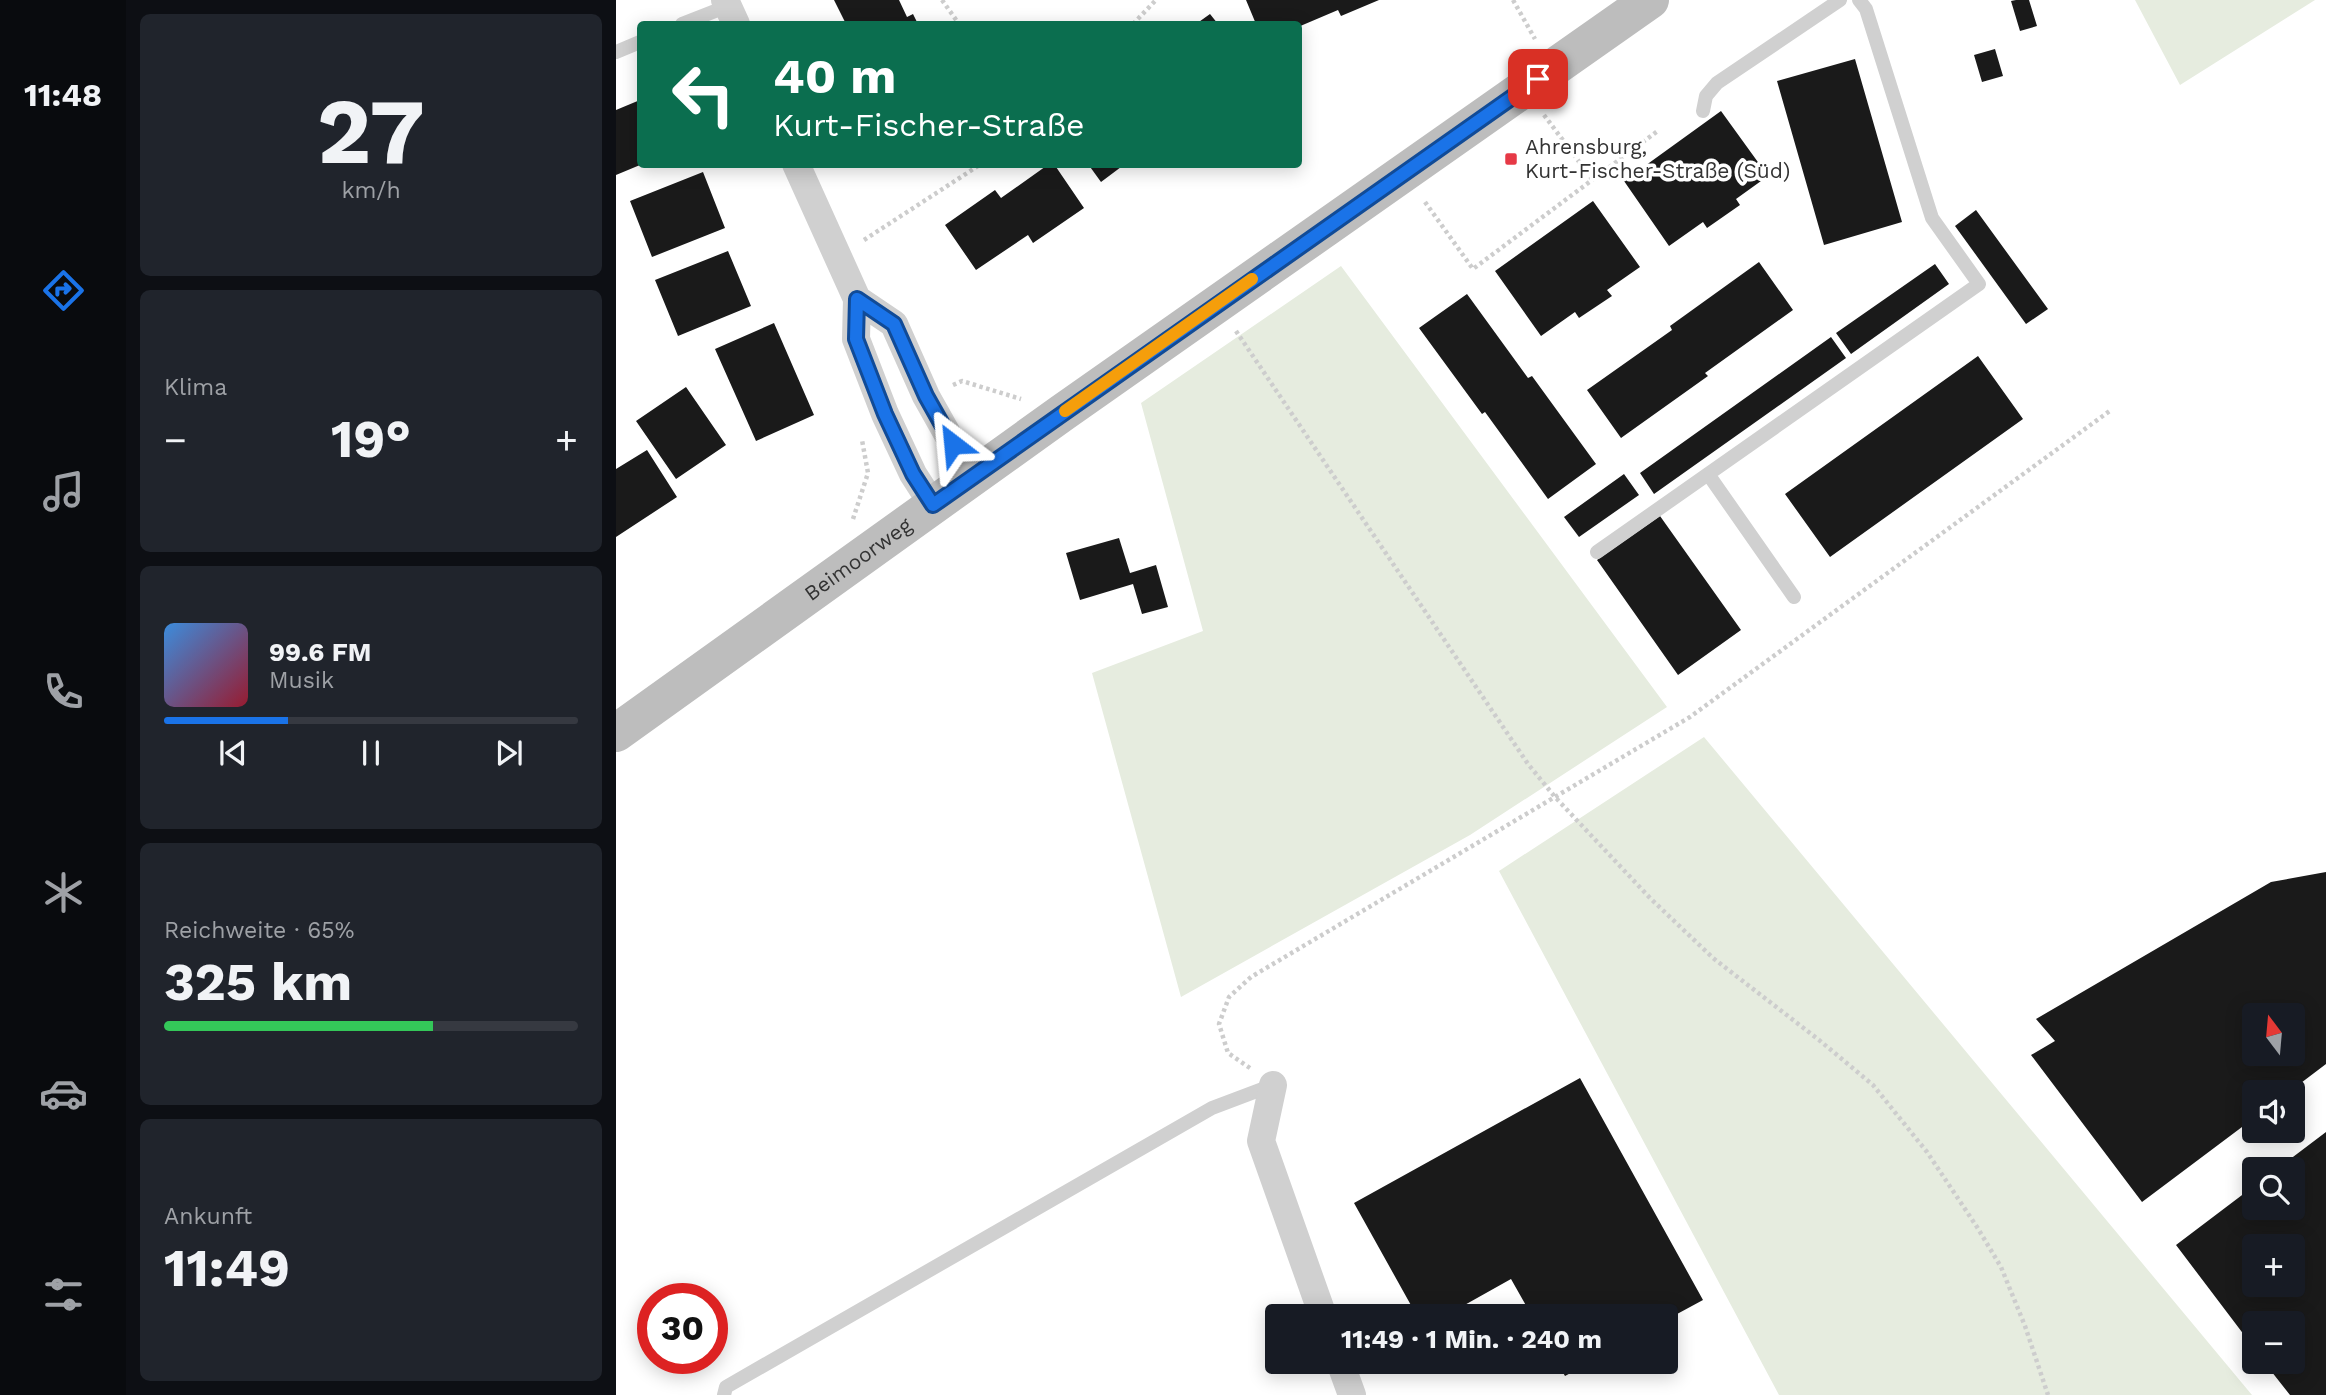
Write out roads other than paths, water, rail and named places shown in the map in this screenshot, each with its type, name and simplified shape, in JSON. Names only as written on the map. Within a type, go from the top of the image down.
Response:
[{"type":"main road","name":"Beimoorweg","points":[[616,733],[933,505],[1650,0]]},
{"type":"street","points":[[798,168],[857,299],[856,339],[885,414],[913,474],[933,505]]},
{"type":"street","points":[[857,299],[894,324],[926,396],[953,444],[976,475]]},
{"type":"street","points":[[1273,1085],[1261,1141],[1319,1304]]},
{"type":"street","points":[[1344,1374],[1352,1395]]},
{"type":"lane","points":[[1703,111],[1706,96],[1717,83],[1840,0]]},
{"type":"lane","points":[[1597,552],[1979,284],[1932,218],[1866,9],[1859,0]]},
{"type":"lane","points":[[692,21],[730,10]]},
{"type":"lane","points":[[616,52],[637,43]]},
{"type":"lane","points":[[1708,474],[1794,597]]},
{"type":"lane","points":[[724,1395],[726,1387],[1212,1108],[1273,1085]]},
{"type":"place","name":"Ahrensburg, Kurt-Fischer-Straße (Süd)","points":[[1511,159]]}]
